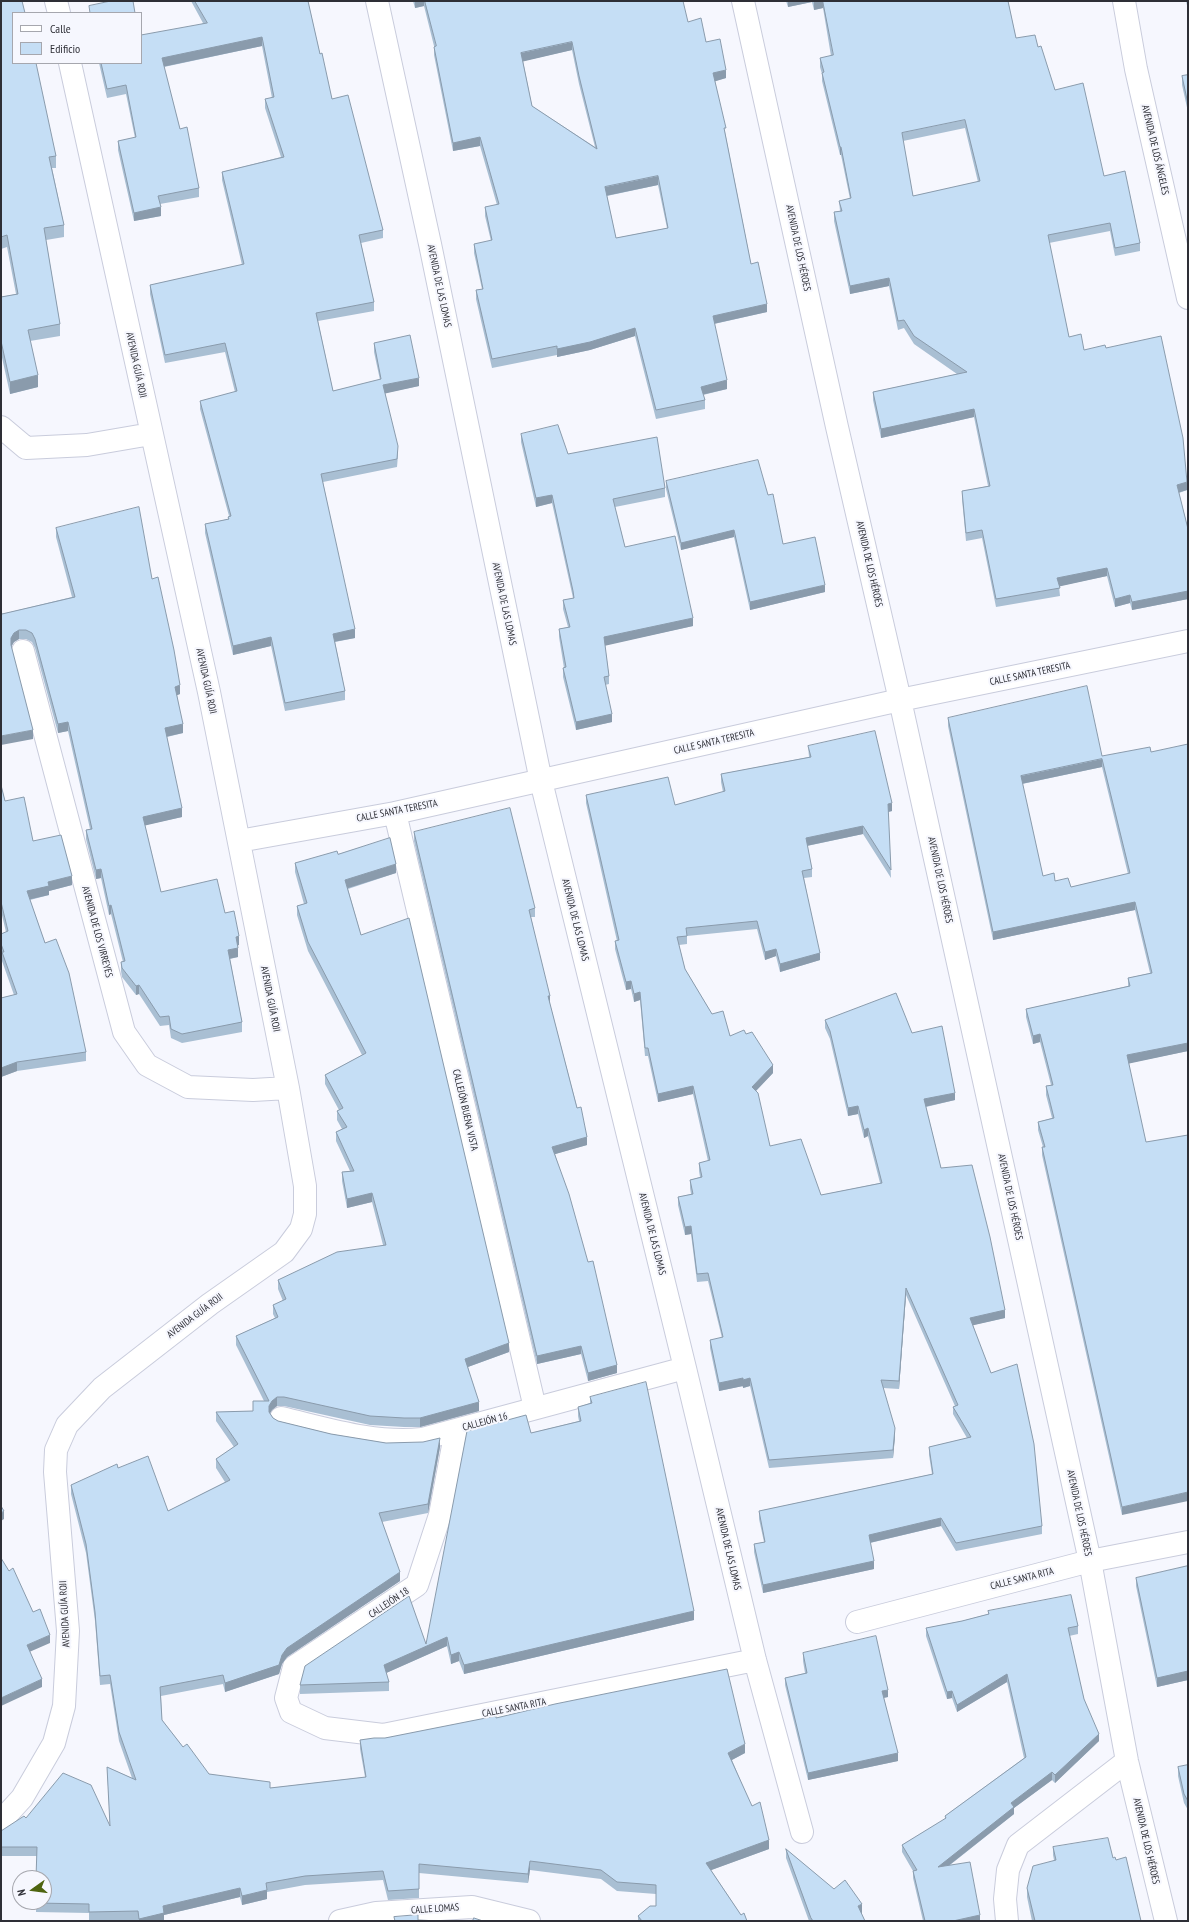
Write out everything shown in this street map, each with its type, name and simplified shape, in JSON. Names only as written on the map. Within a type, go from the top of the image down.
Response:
[{"type":"street","points":[[56,1],[59,12]]},
{"type":"street","name":"AVENIDA DE LAS LOMAS","points":[[377,1],[430,244],[541,781],[755,1660],[802,1832]]},
{"type":"street","name":"AVENIDA DE LOS HÉROES","points":[[743,1],[837,427],[900,700],[1090,1562],[1127,1761],[1166,1921]]},
{"type":"street","name":"AVENIDA DE LOS ÁNGELES","points":[[1124,1],[1136,69],[1188,298]]},
{"type":"street","name":"AVENIDA GUÍA ROJI","points":[[1,1821],[22,1798],[54,1743],[64,1706],[68,1631],[55,1472],[56,1450],[67,1425],[102,1388],[210,1304],[284,1252],[301,1229],[305,1214],[305,1186],[288,1088],[209,692],[70,64]]},
{"type":"street","points":[[1,427],[26,448],[88,445],[151,434]]},
{"type":"street","name":"CALLE SANTA TERESITA","points":[[239,841],[395,813],[900,700],[1188,641]]},
{"type":"street","name":"AVENIDA DE LOS VIRREYES","points":[[22,651],[124,1032],[147,1065],[188,1087],[253,1090],[288,1088]]},
{"type":"street","name":"CALLEJÓN BUENA VISTA","points":[[395,813],[535,1408]]},
{"type":"street","name":"CALLEJÓN 16","points":[[281,1418],[374,1439],[400,1441],[422,1439],[685,1368]]},
{"type":"street","name":"CALLEJÓN 18","points":[[286,1698],[294,1667],[416,1585],[440,1515],[456,1430]]},
{"type":"street","name":"CALLE SANTA RITA","points":[[857,1622],[1090,1562],[1188,1542]]},
{"type":"street","name":"CALLE SANTA RITA","points":[[286,1698],[291,1712],[325,1728],[383,1735],[755,1660]]},
{"type":"street","points":[[1008,1921],[1005,1899],[1008,1870],[1018,1845],[1127,1761]]},
{"type":"street","name":"CALLE LOMAS","points":[[340,1921],[376,1914],[472,1907],[529,1921]]},
{"type":"building","points":[[1,1],[22,1],[25,12],[12,12],[12,64],[36,64],[56,156],[49,157],[64,225],[44,228],[60,324],[28,330],[38,375],[10,382],[1,341],[1,297],[18,294],[7,235],[1,237]]},
{"type":"building","points":[[111,1],[133,1],[135,12],[90,12],[89,6]]},
{"type":"building","points":[[195,1],[308,1],[320,54],[322,53],[332,99],[348,95],[383,230],[359,235],[374,302],[316,313],[333,391],[381,379],[374,343],[410,335],[419,378],[383,385],[398,446],[397,459],[321,474],[355,629],[333,634],[345,691],[285,703],[271,637],[233,646],[205,524],[229,519],[228,517],[231,516],[200,401],[237,391],[225,343],[165,355],[150,285],[244,264],[222,172],[284,157],[265,99],[274,97],[262,37],[162,58],[180,129],[187,127],[199,188],[158,196],[161,207],[134,213],[118,141],[136,137],[126,85],[107,89],[101,64],[142,64],[142,35],[207,23]]},
{"type":"building","points":[[425,1],[683,1],[688,22],[701,18],[706,42],[720,39],[726,70],[713,73],[726,128],[724,128],[751,264],[758,262],[767,304],[713,316],[727,380],[701,387],[705,400],[656,410],[635,328],[590,342],[557,349],[557,346],[492,359],[476,290],[483,289],[474,244],[492,240],[485,207],[499,204],[480,137],[453,143],[434,47],[436,46]],"holes":[[[572,42],[579,76],[597,149],[532,106],[521,53]],[[658,176],[668,228],[616,238],[605,187]]]},
{"type":"building","points":[[823,1],[1008,1],[1016,38],[1035,35],[1038,47],[1041,46],[1055,90],[1083,83],[1104,176],[1125,171],[1140,243],[1115,248],[1110,223],[1048,235],[1069,337],[1081,334],[1084,350],[1105,345],[1106,348],[1161,336],[1183,438],[1187,482],[1177,485],[1188,529],[1188,591],[1132,602],[1130,595],[1115,599],[1107,568],[1057,578],[1060,588],[996,599],[982,530],[966,533],[962,491],[990,486],[974,409],[881,429],[873,392],[967,372],[914,336],[904,320],[898,321],[889,278],[850,286],[834,212],[842,211],[839,201],[851,198],[841,147],[822,73],[824,72],[820,58],[833,55]],"holes":[[[965,120],[980,181],[913,196],[902,133]]]},
{"type":"building","points":[[1188,75],[1188,104],[1182,76]]},
{"type":"building","points":[[558,425],[568,454],[657,437],[665,488],[613,499],[625,547],[675,536],[693,618],[604,637],[609,676],[604,677],[612,714],[576,722],[563,668],[566,667],[559,629],[570,627],[563,600],[574,598],[573,591],[552,495],[536,498],[521,434]]},
{"type":"building","points":[[758,460],[768,495],[773,494],[783,544],[815,537],[825,585],[750,602],[734,530],[681,543],[666,481]]},
{"type":"building","points":[[139,507],[152,579],[158,577],[174,650],[180,685],[175,687],[183,724],[165,728],[182,808],[143,817],[161,892],[217,879],[225,913],[234,911],[239,936],[236,937],[238,948],[228,950],[242,1022],[182,1034],[171,1029],[169,1016],[160,1017],[139,985],[136,986],[122,968],[121,962],[125,961],[111,905],[109,906],[101,869],[96,870],[86,830],[92,829],[68,722],[58,724],[35,639],[32,633],[26,630],[19,630],[14,633],[11,638],[11,645],[33,730],[1,736],[1,612],[2,614],[75,597],[56,528]]},
{"type":"building","points":[[1087,686],[1102,756],[1150,747],[1151,752],[1188,744],[1188,1043],[1127,1055],[1146,1142],[1188,1135],[1188,1492],[1122,1507],[1042,1147],[1045,1147],[1038,1122],[1054,1118],[1046,1086],[1053,1085],[1040,1034],[1033,1036],[1026,1009],[1130,986],[1128,978],[1152,973],[1135,902],[993,932],[948,718]],"holes":[[[1102,759],[1130,873],[1071,887],[1068,878],[1055,881],[1054,873],[1043,876],[1021,776]]]},
{"type":"building","points":[[875,731],[892,803],[888,804],[891,870],[863,826],[806,838],[812,869],[802,871],[820,953],[780,964],[776,949],[765,952],[757,921],[686,928],[687,936],[677,937],[685,969],[712,1014],[723,1011],[730,1036],[744,1030],[746,1034],[752,1032],[773,1065],[752,1087],[758,1093],[770,1146],[801,1139],[821,1195],[882,1183],[868,1128],[864,1130],[858,1106],[848,1108],[830,1031],[825,1020],[896,993],[912,1033],[942,1026],[955,1093],[924,1099],[941,1168],[972,1165],[990,1237],[1005,1310],[970,1318],[991,1373],[1017,1364],[1034,1444],[1042,1526],[956,1543],[941,1518],[869,1535],[874,1561],[763,1585],[754,1544],[765,1542],[759,1511],[933,1474],[929,1447],[971,1437],[953,1407],[958,1405],[906,1288],[899,1381],[881,1380],[895,1428],[893,1450],[769,1460],[750,1378],[719,1383],[710,1340],[723,1337],[708,1273],[697,1274],[691,1226],[685,1227],[678,1197],[693,1194],[690,1180],[702,1177],[699,1163],[710,1160],[693,1086],[658,1094],[648,1048],[645,1048],[640,992],[634,994],[631,981],[626,982],[615,941],[619,940],[586,795],[668,777],[675,805],[725,791],[721,774],[811,757],[808,746]]},
{"type":"building","points":[[1,785],[5,801],[24,797],[33,841],[61,835],[72,876],[48,882],[49,886],[27,891],[45,943],[56,939],[69,973],[86,1052],[17,1062],[1,1068],[1,998],[17,994],[2,952],[4,952],[1,944],[1,934],[8,931],[1,902]]},
{"type":"building","points":[[510,808],[535,908],[529,910],[550,996],[548,996],[577,1108],[581,1107],[587,1137],[552,1147],[569,1194],[588,1262],[593,1261],[617,1365],[588,1373],[581,1346],[537,1356],[414,832]]},
{"type":"building","points":[[390,838],[396,864],[345,880],[361,935],[409,918],[509,1343],[465,1359],[479,1402],[420,1418],[370,1416],[284,1397],[277,1397],[272,1401],[269,1406],[269,1412],[273,1418],[278,1421],[331,1434],[386,1443],[423,1442],[440,1438],[428,1504],[379,1513],[400,1572],[287,1648],[282,1655],[279,1665],[225,1683],[223,1675],[160,1687],[162,1720],[183,1747],[187,1744],[209,1774],[270,1782],[270,1788],[366,1777],[360,1740],[385,1738],[496,1716],[496,1718],[555,1704],[727,1669],[745,1744],[728,1753],[752,1806],[760,1802],[769,1840],[706,1863],[741,1915],[744,1913],[747,1921],[642,1921],[638,1916],[650,1906],[656,1906],[656,1885],[617,1882],[601,1870],[530,1861],[528,1874],[419,1864],[419,1889],[388,1891],[383,1871],[305,1876],[266,1883],[267,1890],[242,1896],[240,1888],[163,1906],[164,1913],[139,1919],[138,1911],[89,1912],[89,1904],[52,1903],[52,1870],[36,1870],[37,1847],[1,1847],[1,1831],[24,1816],[26,1818],[63,1773],[91,1785],[110,1826],[107,1767],[136,1780],[119,1732],[110,1675],[100,1676],[95,1612],[86,1544],[71,1485],[117,1464],[118,1468],[148,1456],[168,1511],[230,1480],[216,1459],[238,1444],[216,1412],[253,1411],[253,1401],[269,1401],[236,1336],[278,1317],[273,1305],[286,1299],[278,1280],[337,1252],[386,1245],[372,1193],[347,1199],[342,1172],[354,1171],[336,1132],[347,1127],[337,1111],[343,1108],[325,1075],[366,1053],[308,942],[297,906],[307,903],[295,863],[337,851],[338,854]]},
{"type":"building","points":[[646,1382],[694,1611],[464,1665],[459,1652],[451,1655],[447,1637],[384,1665],[389,1682],[300,1685],[305,1666],[409,1596],[426,1644],[467,1431],[526,1415],[531,1433],[581,1421],[578,1407],[592,1403],[590,1397]]},
{"type":"building","points":[[1,1506],[4,1511],[1,1513]]},
{"type":"building","points":[[1,1558],[9,1571],[13,1568],[33,1612],[40,1609],[50,1635],[27,1645],[42,1679],[1,1698]]},
{"type":"building","points":[[1188,1566],[1188,1671],[1157,1678],[1136,1578]]},
{"type":"building","points":[[1071,1595],[1078,1626],[1068,1628],[1084,1699],[1099,1734],[1055,1775],[1052,1772],[1011,1803],[1014,1807],[938,1867],[970,1862],[980,1915],[953,1921],[925,1921],[913,1871],[917,1870],[902,1845],[946,1818],[945,1816],[1026,1757],[1007,1674],[957,1705],[952,1691],[947,1692],[926,1628],[989,1614],[988,1611]]},
{"type":"building","points":[[876,1636],[888,1690],[882,1691],[898,1753],[808,1773],[785,1678],[807,1673],[803,1653]]},
{"type":"building","points":[[1188,1765],[1188,1801],[1184,1794],[1178,1767]]},
{"type":"building","points":[[1108,1838],[1113,1858],[1115,1857],[1116,1860],[1126,1857],[1141,1921],[1035,1921],[1027,1888],[1033,1866],[1056,1860],[1053,1847]]},
{"type":"building","points":[[786,1849],[834,1889],[845,1880],[862,1904],[858,1906],[865,1921],[813,1921]]},
{"type":"building","points":[[418,1915],[418,1920],[439,1921],[395,1921],[394,1917]]},
{"type":"building","points":[[474,1918],[483,1921],[473,1921]]}]
